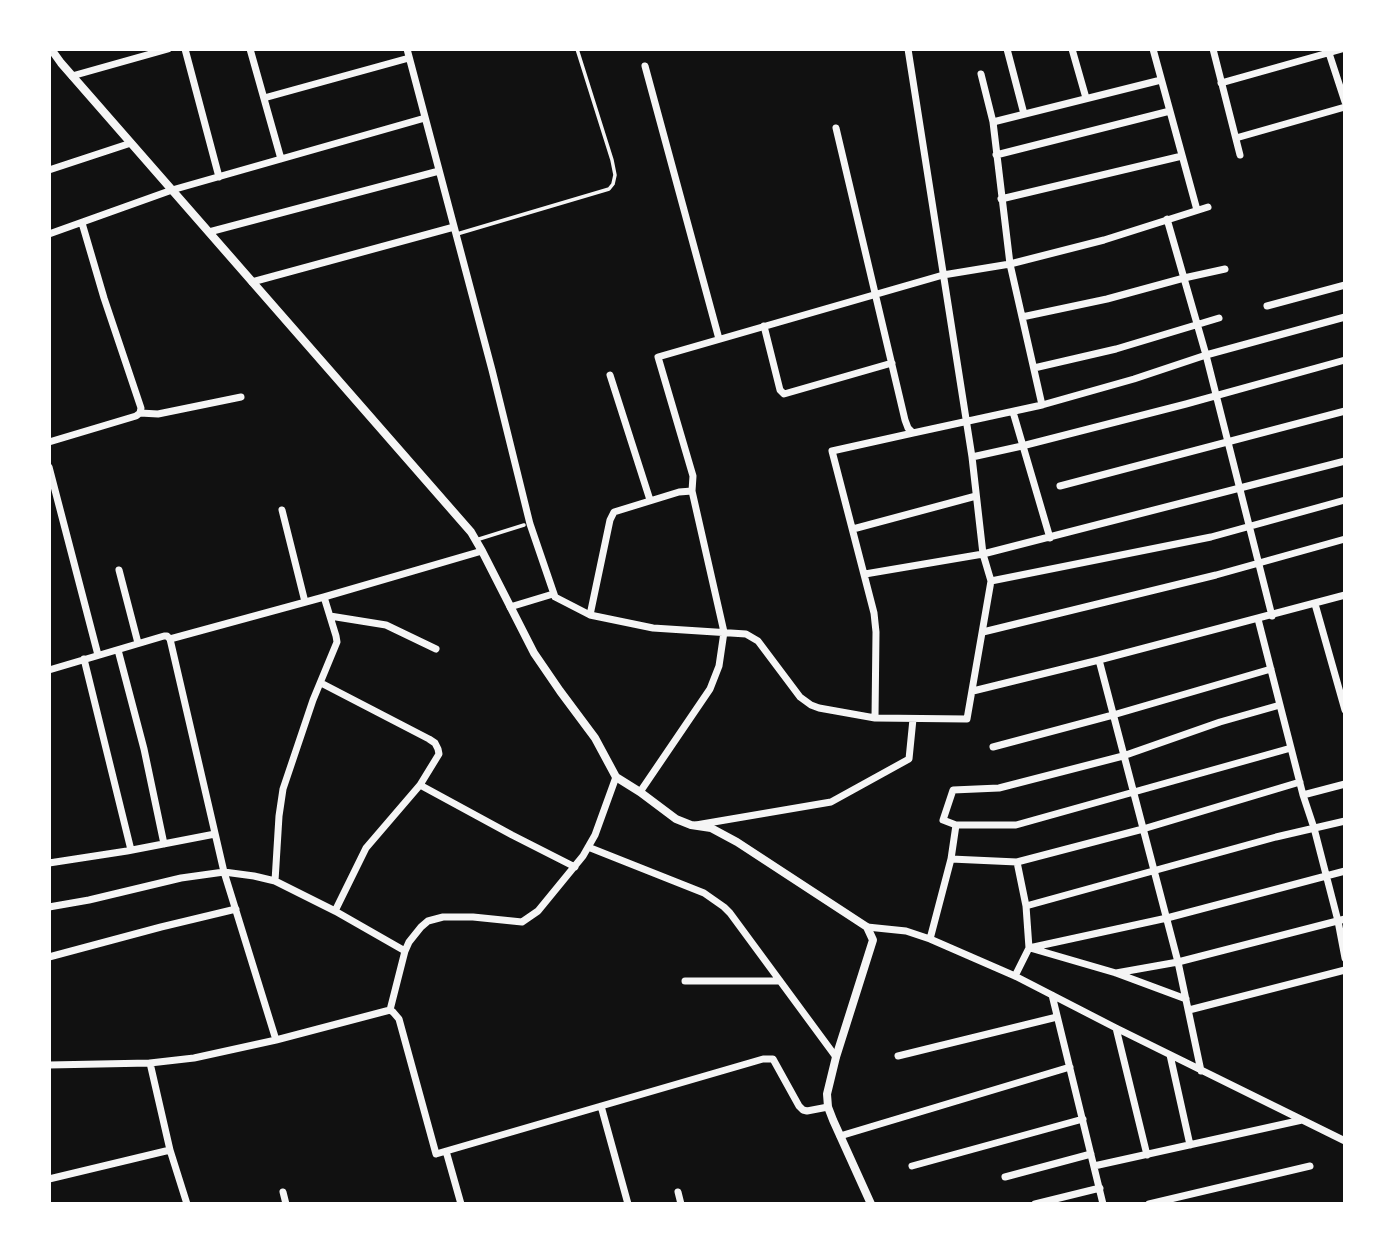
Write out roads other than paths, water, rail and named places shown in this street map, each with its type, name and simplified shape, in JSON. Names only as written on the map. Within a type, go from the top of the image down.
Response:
[{"type":"street","points":[[51,49],[476,540],[534,653],[595,738],[615,777],[676,818],[691,825],[711,828],[737,842],[867,926],[906,931],[930,939],[1015,976],[1345,1142]]},
{"type":"street","points":[[72,76],[168,49]]},
{"type":"street","points":[[185,49],[219,177]]},
{"type":"street","points":[[250,49],[281,159]]},
{"type":"street","points":[[407,49],[530,524],[557,599],[590,615],[653,628],[746,634],[758,641],[800,698],[811,705],[875,718],[967,719],[991,581],[984,554],[972,457],[908,49]]},
{"type":"street","points":[[1007,49],[1024,114]]},
{"type":"street","points":[[1072,49],[1086,99]]},
{"type":"street","points":[[1153,49],[1197,210]]},
{"type":"street","points":[[1213,49],[1240,155]]},
{"type":"street","points":[[1221,83],[1342,49]]},
{"type":"street","points":[[1236,138],[1345,105],[1328,51]]},
{"type":"street","points":[[264,98],[409,58]]},
{"type":"street","points":[[645,66],[719,339]]},
{"type":"street","points":[[981,74],[993,122],[1010,264],[1042,405]]},
{"type":"street","points":[[993,122],[1161,80]]},
{"type":"street","points":[[996,155],[1170,111]]},
{"type":"street","points":[[49,234],[172,190],[425,118]]},
{"type":"street","points":[[836,128],[905,421],[913,433]]},
{"type":"street","points":[[49,170],[131,143]]},
{"type":"street","points":[[1001,199],[1182,156]]},
{"type":"street","points":[[209,232],[439,171]]},
{"type":"street","points":[[640,792],[710,689],[719,666],[724,632],[692,491],[694,479],[658,357],[943,275],[1010,264],[1104,240],[1208,207]]},
{"type":"street","points":[[1167,219],[1206,355],[1272,616]]},
{"type":"street","points":[[82,223],[140,413]]},
{"type":"street","points":[[253,282],[455,231]]},
{"type":"street","points":[[1022,317],[1225,269]]},
{"type":"street","points":[[1267,306],[1345,285]]},
{"type":"street","points":[[875,718],[874,613],[832,451],[1042,405],[1206,355],[1345,317]]},
{"type":"street","points":[[1034,368],[1116,349],[1219,318]]},
{"type":"street","points":[[764,326],[783,394],[892,363]]},
{"type":"street","points":[[972,457],[1215,396],[1345,360]]},
{"type":"street","points":[[610,376],[650,500]]},
{"type":"street","points":[[49,442],[140,413],[158,414],[241,397]]},
{"type":"street","points":[[1060,486],[1345,411]]},
{"type":"street","points":[[1013,412],[1050,538]]},
{"type":"street","points":[[865,574],[984,554],[1345,461]]},
{"type":"street","points":[[50,472],[99,655]]},
{"type":"street","points":[[590,615],[612,515],[619,509],[679,492],[692,491]]},
{"type":"street","points":[[853,529],[976,496]]},
{"type":"street","points":[[991,581],[1211,537],[1345,500]]},
{"type":"street","points":[[282,510],[306,602]]},
{"type":"street","points":[[983,632],[1345,539]]},
{"type":"street","points":[[170,639],[482,551]]},
{"type":"street","points":[[119,570],[138,643]]},
{"type":"street","points":[[510,607],[553,594]]},
{"type":"street","points":[[973,691],[1345,595]]},
{"type":"street","points":[[275,881],[279,816],[284,789],[313,700],[337,642],[324,597]]},
{"type":"street","points":[[1315,604],[1345,710]]},
{"type":"street","points":[[330,615],[386,625],[436,649]]},
{"type":"street","points":[[1258,619],[1325,876],[1341,920],[1345,958]]},
{"type":"street","points":[[49,670],[164,636],[170,639],[224,872],[275,1040]]},
{"type":"street","points":[[118,650],[144,749],[164,844]]},
{"type":"street","points":[[84,659],[131,850]]},
{"type":"street","points":[[1098,660],[1167,918],[1201,1070]]},
{"type":"street","points":[[993,747],[1271,669]]},
{"type":"street","points":[[321,683],[435,743],[439,754],[421,785],[366,848],[335,912]]},
{"type":"street","points":[[1280,705],[1231,718],[1123,755],[999,788],[953,790],[943,820],[956,825],[1016,825],[1291,748]]},
{"type":"street","points":[[691,825],[831,802],[909,759],[913,719]]},
{"type":"street","points":[[390,1010],[405,951],[409,942],[428,921],[443,917],[473,917],[522,922],[538,911],[575,867],[595,835],[615,777]]},
{"type":"street","points":[[951,859],[1017,862],[1143,829],[1300,782]]},
{"type":"street","points":[[1303,795],[1345,784]]},
{"type":"street","points":[[421,785],[575,867]]},
{"type":"street","points":[[1026,906],[1345,821]]},
{"type":"street","points":[[930,939],[951,859],[956,825]]},
{"type":"street","points":[[49,863],[215,834]]},
{"type":"street","points":[[588,847],[704,893],[730,913],[836,1057]]},
{"type":"street","points":[[1015,976],[1029,948],[1026,906],[1017,862]]},
{"type":"street","points":[[1029,948],[1167,918],[1345,871]]},
{"type":"street","points":[[49,907],[181,878],[224,872],[275,881],[405,951]]},
{"type":"street","points":[[49,957],[236,909]]},
{"type":"street","points":[[1116,973],[1178,962],[1341,920]]},
{"type":"street","points":[[867,926],[873,940],[827,1094],[828,1107],[871,1204]]},
{"type":"street","points":[[1029,948],[1116,973],[1186,999]]},
{"type":"street","points":[[1189,1010],[1345,970]]},
{"type":"street","points":[[685,981],[780,981]]},
{"type":"street","points":[[1052,995],[1104,1204]]},
{"type":"street","points":[[49,1066],[150,1063],[194,1058],[390,1010]]},
{"type":"street","points":[[390,1010],[399,1019],[436,1154],[769,1058],[773,1059],[803,1110],[828,1107]]},
{"type":"street","points":[[898,1056],[1057,1017]]},
{"type":"street","points":[[1116,1028],[1147,1155]]},
{"type":"street","points":[[1170,1055],[1189,1145]]},
{"type":"street","points":[[150,1063],[170,1150],[187,1204]]},
{"type":"street","points":[[840,1136],[1070,1067]]},
{"type":"street","points":[[601,1106],[628,1204]]},
{"type":"street","points":[[912,1166],[1083,1119]]},
{"type":"street","points":[[1094,1166],[1303,1120]]},
{"type":"street","points":[[49,1179],[170,1150]]},
{"type":"street","points":[[446,1151],[461,1204]]},
{"type":"street","points":[[1005,1177],[1091,1153]]},
{"type":"street","points":[[1149,1204],[1310,1166]]},
{"type":"street","points":[[1035,1204],[1100,1188]]},
{"type":"street","points":[[283,1192],[286,1204]]},
{"type":"street","points":[[678,1192],[681,1204]]},
{"type":"lane","points":[[455,231],[608,189],[613,184],[615,175],[612,160],[577,49]]},
{"type":"lane","points":[[476,540],[524,525]]}]
